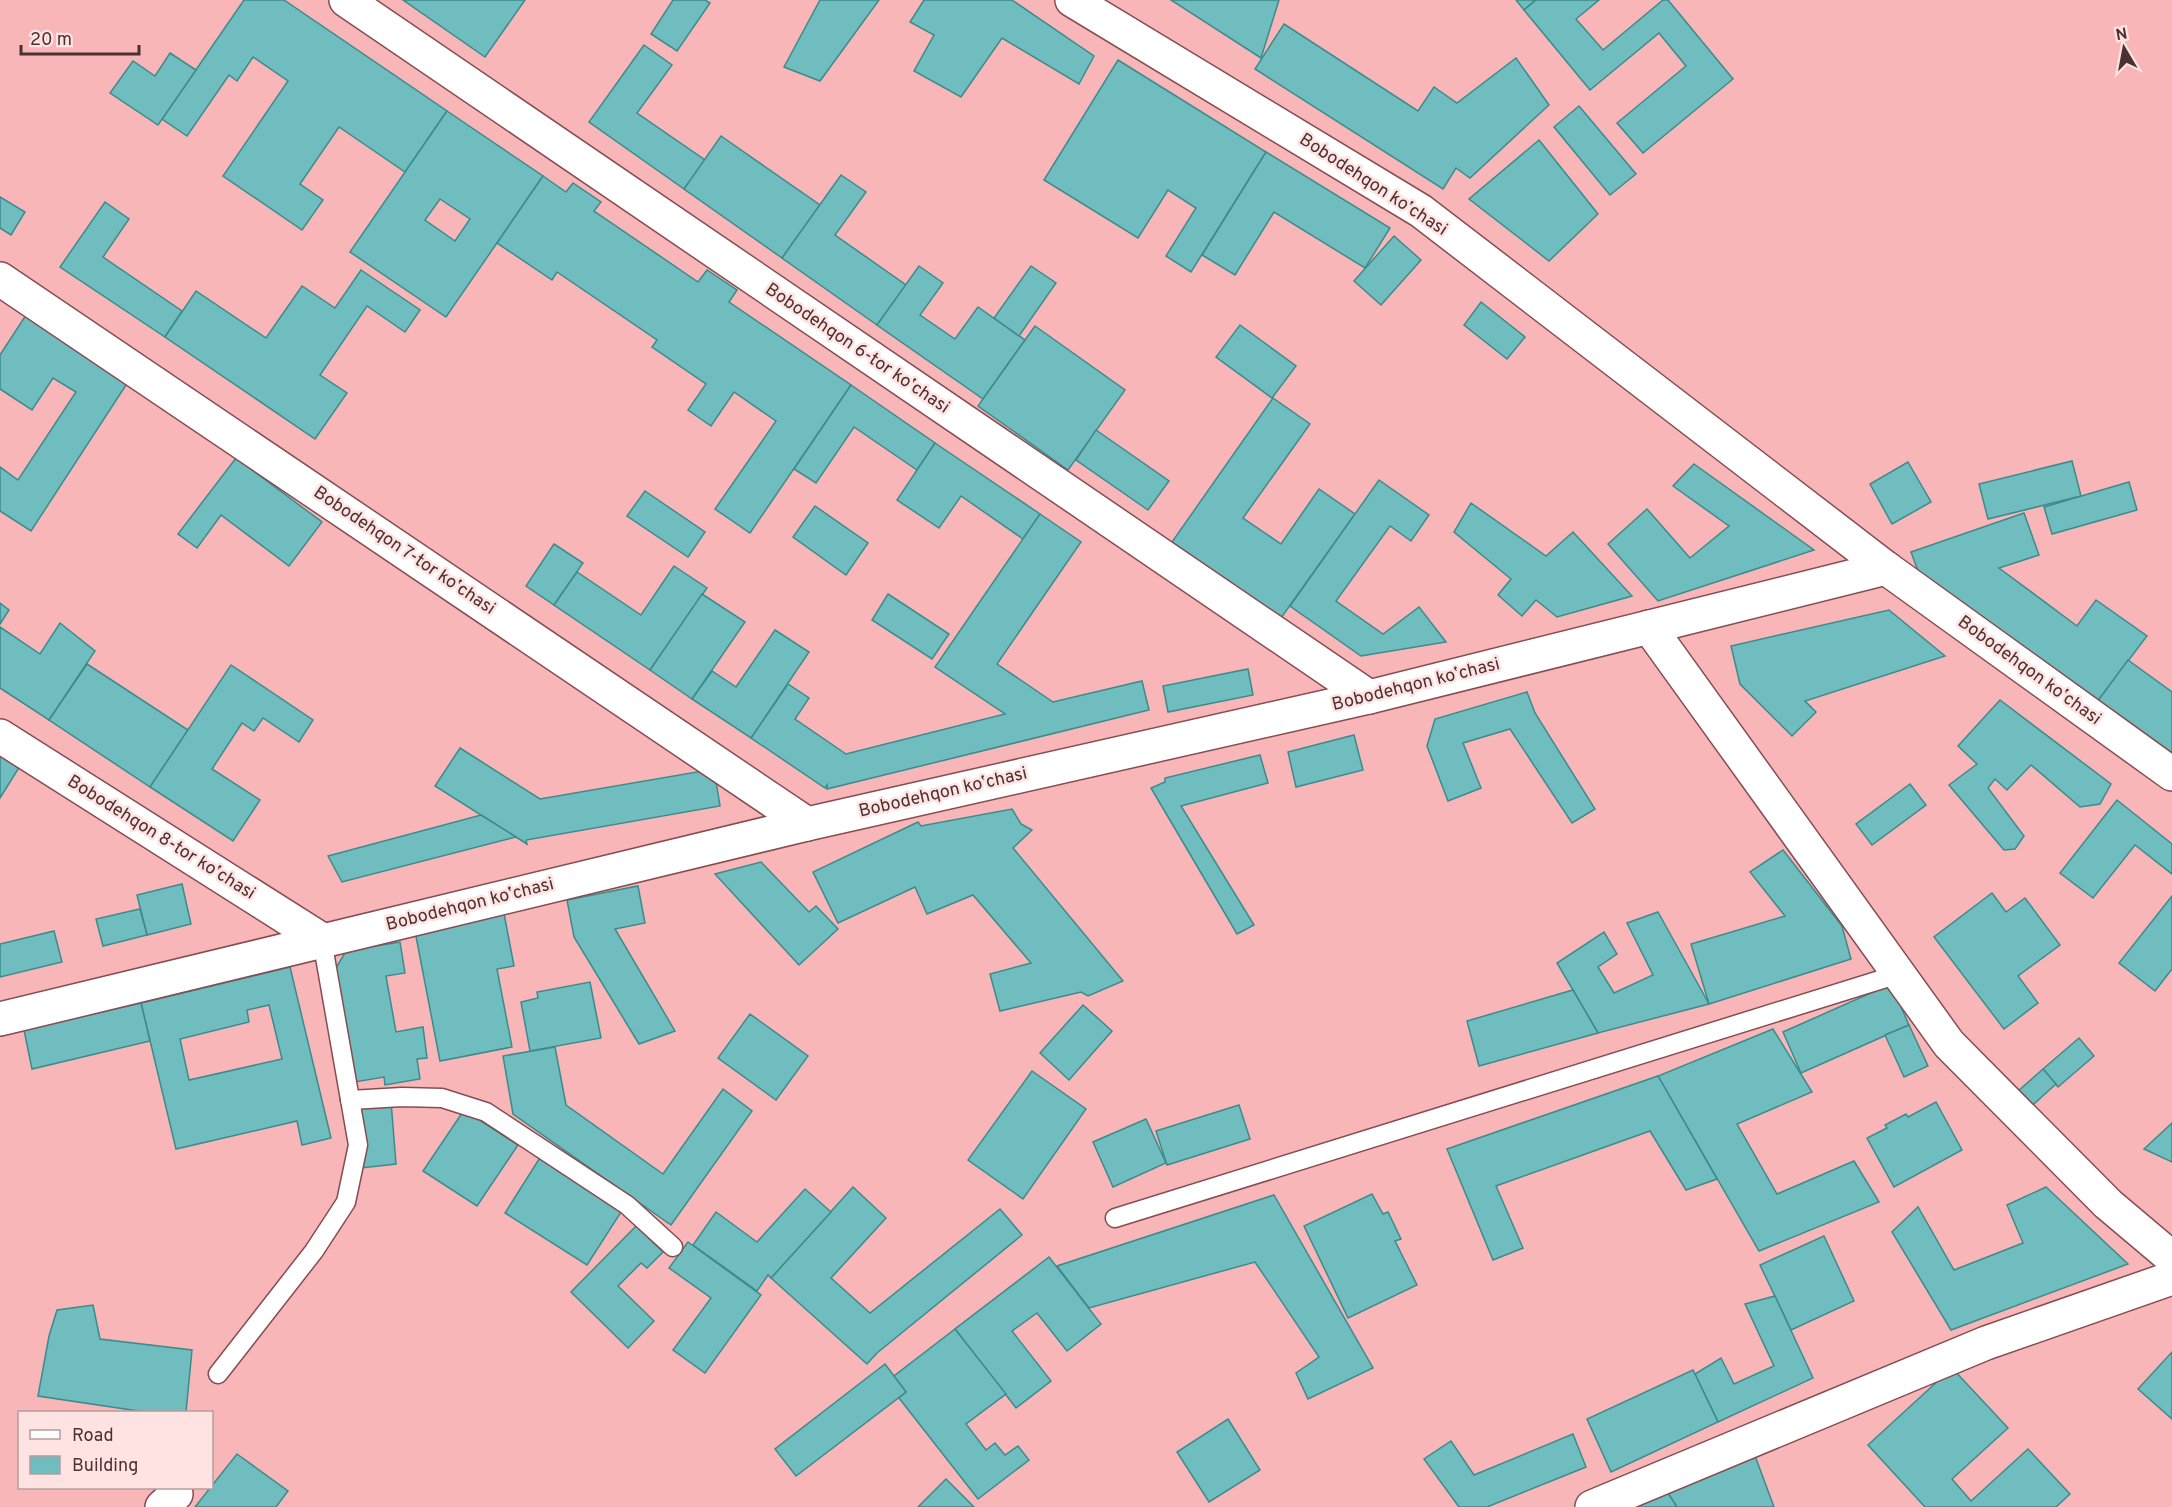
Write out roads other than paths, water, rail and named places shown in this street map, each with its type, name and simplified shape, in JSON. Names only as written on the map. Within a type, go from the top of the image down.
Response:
[{"type":"street","name":"Bobodehqon 6-tor koʼchasi","points":[[346,0],[1369,697]]},
{"type":"street","name":"Bobodehqon koʼchasi","points":[[1072,0],[1421,211],[1886,568],[2172,774]]},
{"type":"street","name":"Bobodehqon 7-tor koʼchasi","points":[[0,279],[807,824]]},
{"type":"street","name":"Bobodehqon koʼchasi","points":[[0,1019],[807,824],[1369,697],[1886,568]]},
{"type":"street","points":[[1650,627],[1949,1044],[2108,1204],[2172,1258]]},
{"type":"street","name":"Bobodehqon 8-tor koʼchasi","points":[[0,736],[322,940]]},
{"type":"street","points":[[1592,1507],[1986,1343],[2172,1278]]},
{"type":"lane","points":[[218,1374],[314,1251],[346,1202],[358,1145],[322,940]]},
{"type":"lane","points":[[1115,1218],[1899,974]]},
{"type":"lane","points":[[350,1100],[402,1097],[442,1098],[486,1112],[627,1205],[673,1247]]}]
